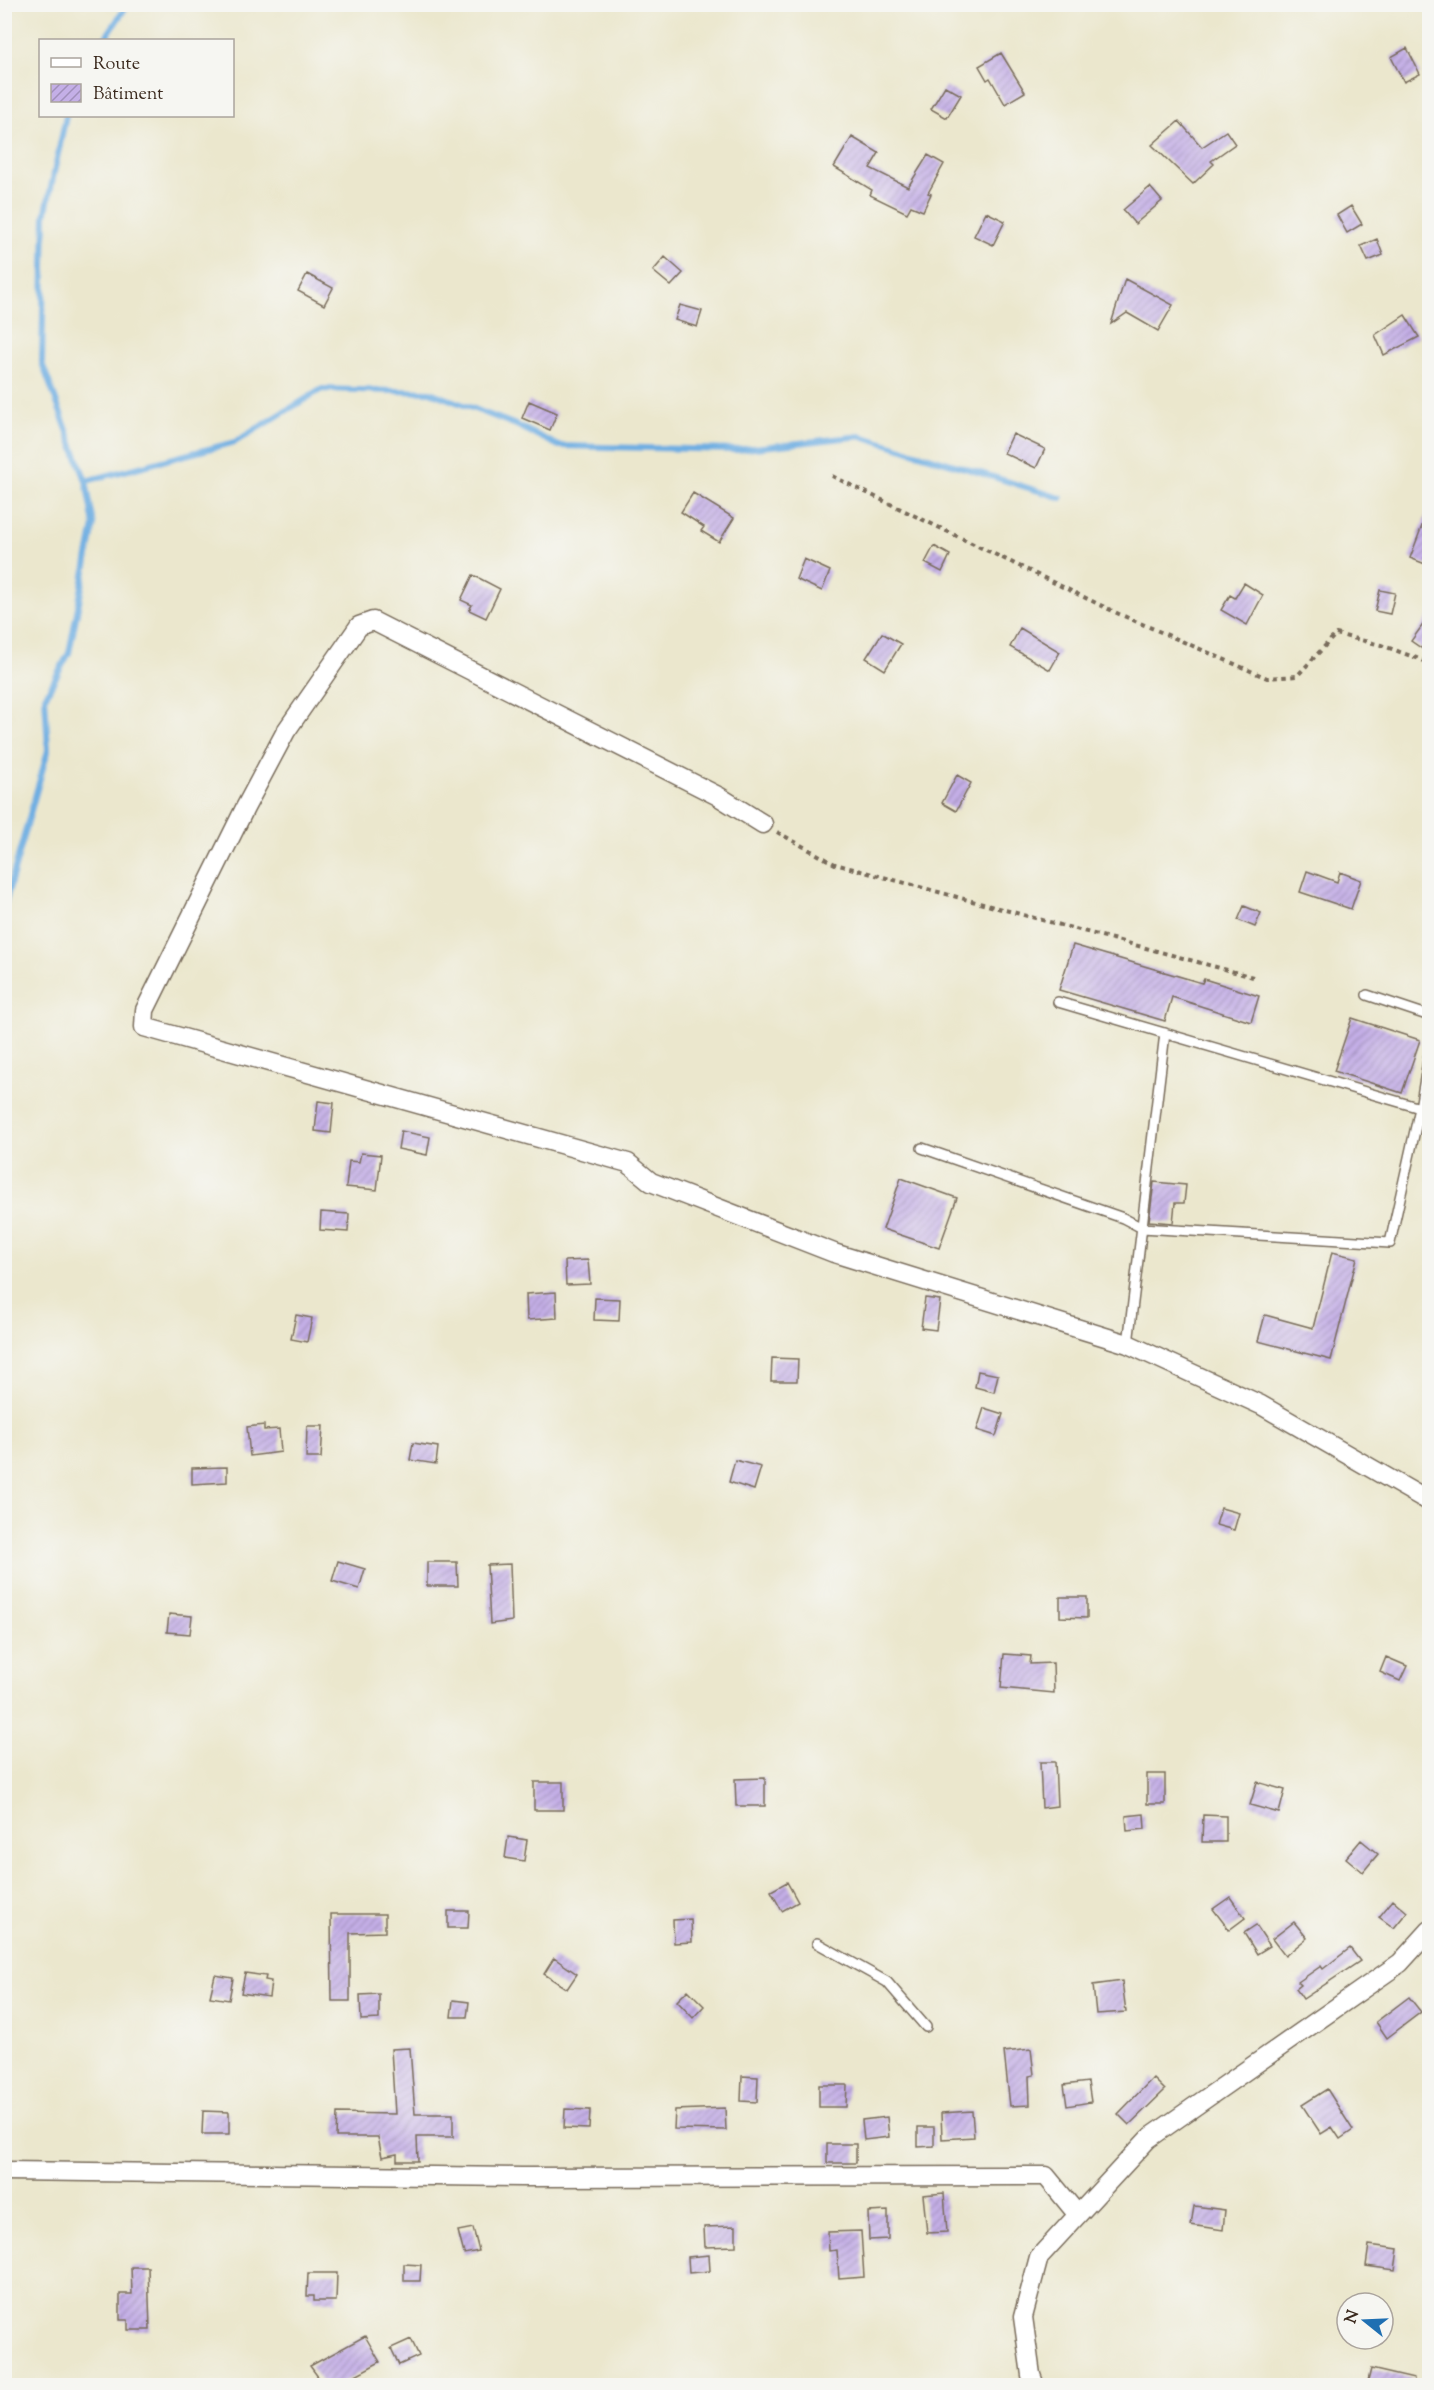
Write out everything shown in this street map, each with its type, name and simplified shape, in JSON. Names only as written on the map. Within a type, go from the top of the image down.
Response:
[{"type":"street","points":[[763,824],[718,796],[374,621],[359,626],[286,731],[145,1010],[144,1027],[628,1163],[651,1182],[834,1253],[1128,1344],[1261,1405],[1430,1502]]},
{"type":"street","points":[[1035,2385],[1023,2316],[1040,2257],[1148,2139],[1400,1963],[1430,1930]]},
{"type":"street","points":[[4,2171],[510,2177],[1046,2176],[1078,2215]]},
{"type":"lane","points":[[1367,995],[1430,1016]]},
{"type":"lane","points":[[1058,1002],[1420,1108]]},
{"type":"lane","points":[[1128,1344],[1165,1033]]},
{"type":"lane","points":[[922,1148],[1123,1218],[1142,1228],[1390,1243],[1420,1108],[1430,1049]]},
{"type":"lane","points":[[817,1943],[887,1982],[926,2027]]},
{"type":"path","points":[[832,476],[1119,614],[1267,678],[1297,676],[1336,634],[1381,645],[1430,663]]},
{"type":"path","points":[[763,824],[835,864],[1253,977]]},
{"type":"building","points":[[1407,48],[1420,74],[1404,82],[1391,57]]},
{"type":"building","points":[[1001,53],[1025,92],[1005,104],[990,78],[987,80],[979,66]]},
{"type":"building","points":[[945,86],[961,95],[947,118],[931,109]]},
{"type":"building","points":[[1179,121],[1202,147],[1226,131],[1235,144],[1211,161],[1214,164],[1193,184],[1152,145]]},
{"type":"building","points":[[852,137],[879,153],[870,168],[908,187],[928,155],[944,164],[928,193],[931,194],[923,211],[911,206],[907,213],[870,195],[872,190],[834,167]]},
{"type":"building","points":[[1150,187],[1162,201],[1135,224],[1123,210]]},
{"type":"building","points":[[1351,206],[1362,224],[1347,233],[1337,215]]},
{"type":"building","points":[[986,212],[1005,221],[993,245],[974,236]]},
{"type":"building","points":[[1377,239],[1383,255],[1368,261],[1361,246]]},
{"type":"building","points":[[665,257],[683,273],[671,286],[653,271]]},
{"type":"building","points":[[307,274],[333,288],[324,305],[298,291]]},
{"type":"building","points":[[1125,279],[1173,305],[1158,331],[1127,313],[1111,324]]},
{"type":"building","points":[[680,305],[702,311],[697,327],[675,320]]},
{"type":"building","points":[[1405,315],[1419,337],[1384,355],[1375,335]]},
{"type":"building","points":[[529,401],[557,413],[550,430],[522,418]]},
{"type":"building","points":[[1013,434],[1045,449],[1036,468],[1004,453]]},
{"type":"building","points":[[693,493],[734,518],[719,542],[701,531],[704,527],[681,512]]},
{"type":"building","points":[[1428,510],[1430,510],[1430,566],[1410,558]]},
{"type":"building","points":[[934,546],[950,555],[942,572],[925,563]]},
{"type":"building","points":[[804,559],[830,571],[822,591],[796,579]]},
{"type":"building","points":[[473,575],[500,589],[486,618],[469,610],[472,605],[461,600]]},
{"type":"building","points":[[1244,583],[1263,595],[1247,625],[1221,610],[1230,595],[1235,598]]},
{"type":"building","points":[[1380,590],[1395,593],[1390,614],[1375,611]]},
{"type":"building","points":[[1430,615],[1430,654],[1411,641]]},
{"type":"building","points":[[1020,628],[1060,652],[1050,670],[1010,647]]},
{"type":"building","points":[[882,633],[901,644],[885,670],[866,658]]},
{"type":"building","points":[[957,775],[971,783],[956,811],[942,803]]},
{"type":"building","points":[[1307,871],[1337,882],[1340,872],[1361,880],[1351,909],[1300,892]]},
{"type":"building","points":[[1244,906],[1261,913],[1255,927],[1238,920]]},
{"type":"building","points":[[1073,945],[1202,983],[1204,979],[1259,996],[1251,1022],[1172,997],[1165,1021],[1059,990]]},
{"type":"building","points":[[1352,1018],[1420,1040],[1402,1093],[1334,1071]]},
{"type":"building","points":[[318,1101],[334,1103],[331,1133],[315,1131]]},
{"type":"building","points":[[401,1131],[430,1137],[427,1155],[398,1149]]},
{"type":"building","points":[[361,1153],[381,1155],[377,1190],[346,1187],[349,1161],[359,1162]]},
{"type":"building","points":[[901,1178],[957,1198],[939,1248],[883,1229]]},
{"type":"building","points":[[1154,1182],[1186,1185],[1184,1203],[1175,1203],[1173,1223],[1149,1221]]},
{"type":"building","points":[[321,1212],[349,1214],[348,1232],[320,1230]]},
{"type":"building","points":[[1332,1252],[1357,1258],[1331,1360],[1258,1341],[1265,1315],[1313,1328]]},
{"type":"building","points":[[588,1260],[590,1284],[566,1285],[565,1261]]},
{"type":"building","points":[[556,1292],[557,1318],[527,1320],[526,1294]]},
{"type":"building","points":[[595,1298],[620,1299],[619,1321],[594,1320]]},
{"type":"building","points":[[925,1298],[940,1300],[936,1330],[921,1328]]},
{"type":"building","points":[[296,1315],[312,1318],[307,1342],[291,1339]]},
{"type":"building","points":[[772,1358],[798,1359],[797,1381],[771,1381]]},
{"type":"building","points":[[978,1371],[998,1375],[994,1392],[975,1387]]},
{"type":"building","points":[[984,1408],[1003,1414],[996,1436],[977,1430]]},
{"type":"building","points":[[264,1425],[264,1430],[279,1429],[281,1452],[250,1456],[247,1427]]},
{"type":"building","points":[[307,1426],[323,1426],[321,1458],[306,1458]]},
{"type":"building","points":[[413,1443],[438,1447],[436,1464],[410,1460]]},
{"type":"building","points":[[735,1460],[761,1467],[754,1490],[729,1482]]},
{"type":"building","points":[[227,1467],[227,1482],[192,1484],[192,1468]]},
{"type":"building","points":[[1221,1508],[1239,1513],[1234,1530],[1216,1525]]},
{"type":"building","points":[[338,1561],[365,1569],[359,1589],[332,1581]]},
{"type":"building","points":[[427,1562],[457,1562],[458,1586],[427,1586]]},
{"type":"building","points":[[510,1564],[512,1621],[490,1624],[487,1565]]},
{"type":"building","points":[[1060,1597],[1087,1597],[1087,1618],[1060,1617]]},
{"type":"building","points":[[169,1614],[192,1616],[190,1634],[167,1632]]},
{"type":"building","points":[[1004,1654],[1031,1656],[1030,1664],[1053,1663],[1054,1693],[1001,1688]]},
{"type":"building","points":[[1386,1657],[1407,1666],[1400,1681],[1380,1672]]},
{"type":"building","points":[[1040,1762],[1055,1762],[1057,1806],[1042,1808]]},
{"type":"building","points":[[1147,1774],[1165,1774],[1165,1804],[1147,1804]]},
{"type":"building","points":[[765,1778],[765,1806],[736,1806],[735,1779]]},
{"type":"building","points":[[534,1782],[563,1782],[563,1810],[534,1810]]},
{"type":"building","points":[[1257,1782],[1285,1790],[1279,1813],[1250,1805]]},
{"type":"building","points":[[1144,1814],[1145,1829],[1127,1831],[1126,1816]]},
{"type":"building","points":[[1203,1815],[1226,1816],[1226,1842],[1202,1842]]},
{"type":"building","points":[[508,1837],[527,1840],[524,1861],[505,1858]]},
{"type":"building","points":[[1361,1840],[1378,1854],[1363,1872],[1346,1858]]},
{"type":"building","points":[[787,1882],[798,1902],[782,1911],[771,1891]]},
{"type":"building","points":[[1230,1897],[1245,1918],[1229,1930],[1213,1909]]},
{"type":"building","points":[[1393,1900],[1407,1912],[1394,1928],[1379,1917]]},
{"type":"building","points":[[448,1911],[469,1911],[468,1928],[448,1928]]},
{"type":"building","points":[[331,1914],[385,1914],[385,1932],[350,1933],[350,2001],[332,2001]]},
{"type":"building","points":[[691,1919],[692,1942],[674,1943],[673,1920]]},
{"type":"building","points":[[1294,1922],[1307,1938],[1285,1956],[1272,1939]]},
{"type":"building","points":[[1256,1925],[1270,1946],[1257,1954],[1244,1933]]},
{"type":"building","points":[[1350,1948],[1360,1961],[1303,1999],[1296,1989],[1301,1985],[1298,1982],[1321,1966],[1323,1969]]},
{"type":"building","points":[[554,1958],[577,1974],[567,1989],[544,1974]]},
{"type":"building","points":[[245,1973],[266,1976],[265,1980],[271,1981],[269,1997],[241,1993]]},
{"type":"building","points":[[215,1975],[233,1978],[229,2000],[210,1997]]},
{"type":"building","points":[[1122,1981],[1126,2012],[1096,2014],[1093,1985]]},
{"type":"building","points":[[688,1990],[704,2006],[693,2018],[677,2001]]},
{"type":"building","points":[[379,1994],[379,2019],[361,2020],[360,1995]]},
{"type":"building","points":[[1409,1997],[1421,2012],[1387,2038],[1376,2022]]},
{"type":"building","points":[[453,2000],[469,2002],[467,2017],[451,2017]]},
{"type":"building","points":[[410,2048],[415,2114],[453,2114],[453,2137],[417,2137],[418,2161],[397,2161],[397,2154],[382,2157],[378,2137],[336,2137],[337,2113],[395,2114],[391,2049]]},
{"type":"building","points":[[1031,2049],[1034,2075],[1029,2076],[1030,2105],[1010,2106],[1004,2052]]},
{"type":"building","points":[[742,2076],[758,2077],[757,2102],[741,2101]]},
{"type":"building","points":[[1153,2078],[1165,2090],[1129,2125],[1118,2114]]},
{"type":"building","points":[[1088,2082],[1091,2102],[1067,2106],[1064,2085]]},
{"type":"building","points":[[819,2085],[847,2085],[846,2107],[819,2107]]},
{"type":"building","points":[[1327,2089],[1353,2130],[1340,2139],[1332,2127],[1321,2134],[1302,2105]]},
{"type":"building","points":[[725,2108],[726,2130],[674,2129],[675,2110]]},
{"type":"building","points":[[565,2109],[590,2110],[589,2129],[564,2128]]},
{"type":"building","points":[[203,2111],[229,2112],[229,2134],[202,2134]]},
{"type":"building","points":[[972,2111],[974,2137],[942,2139],[941,2113]]},
{"type":"building","points":[[887,2117],[889,2137],[864,2140],[862,2120]]},
{"type":"building","points":[[918,2127],[934,2127],[934,2146],[918,2147]]},
{"type":"building","points":[[827,2144],[856,2144],[856,2163],[827,2163]]},
{"type":"building","points":[[944,2193],[947,2232],[927,2233],[923,2195]]},
{"type":"building","points":[[1194,2206],[1225,2210],[1223,2230],[1191,2225]]},
{"type":"building","points":[[888,2211],[888,2239],[869,2240],[868,2212]]},
{"type":"building","points":[[736,2226],[736,2246],[705,2247],[704,2227]]},
{"type":"building","points":[[473,2228],[479,2251],[464,2254],[458,2231]]},
{"type":"building","points":[[861,2231],[864,2277],[839,2279],[837,2250],[829,2251],[828,2232]]},
{"type":"building","points":[[1369,2245],[1398,2249],[1395,2270],[1366,2266]]},
{"type":"building","points":[[709,2255],[710,2271],[689,2273],[688,2257]]},
{"type":"building","points":[[404,2264],[421,2265],[420,2281],[404,2281]]},
{"type":"building","points":[[131,2267],[148,2267],[150,2330],[128,2330],[128,2320],[120,2320],[120,2294],[132,2294]]},
{"type":"building","points":[[308,2273],[337,2273],[336,2301],[314,2301],[314,2296],[307,2296]]},
{"type":"building","points":[[365,2336],[380,2362],[337,2385],[324,2385],[310,2366]]},
{"type":"building","points":[[411,2339],[419,2356],[399,2365],[391,2348]]},
{"type":"building","points":[[1371,2369],[1414,2379],[1413,2385],[1367,2385]]},
{"type":"waterway","points":[[105,39],[128,4]]},
{"type":"waterway","points":[[4,907],[48,750],[45,697],[69,653],[94,525],[86,481],[42,363],[45,216],[66,117]]},
{"type":"waterway","points":[[86,481],[235,442],[322,389],[430,392],[516,425],[559,446],[736,450],[861,436],[1061,498]]}]
